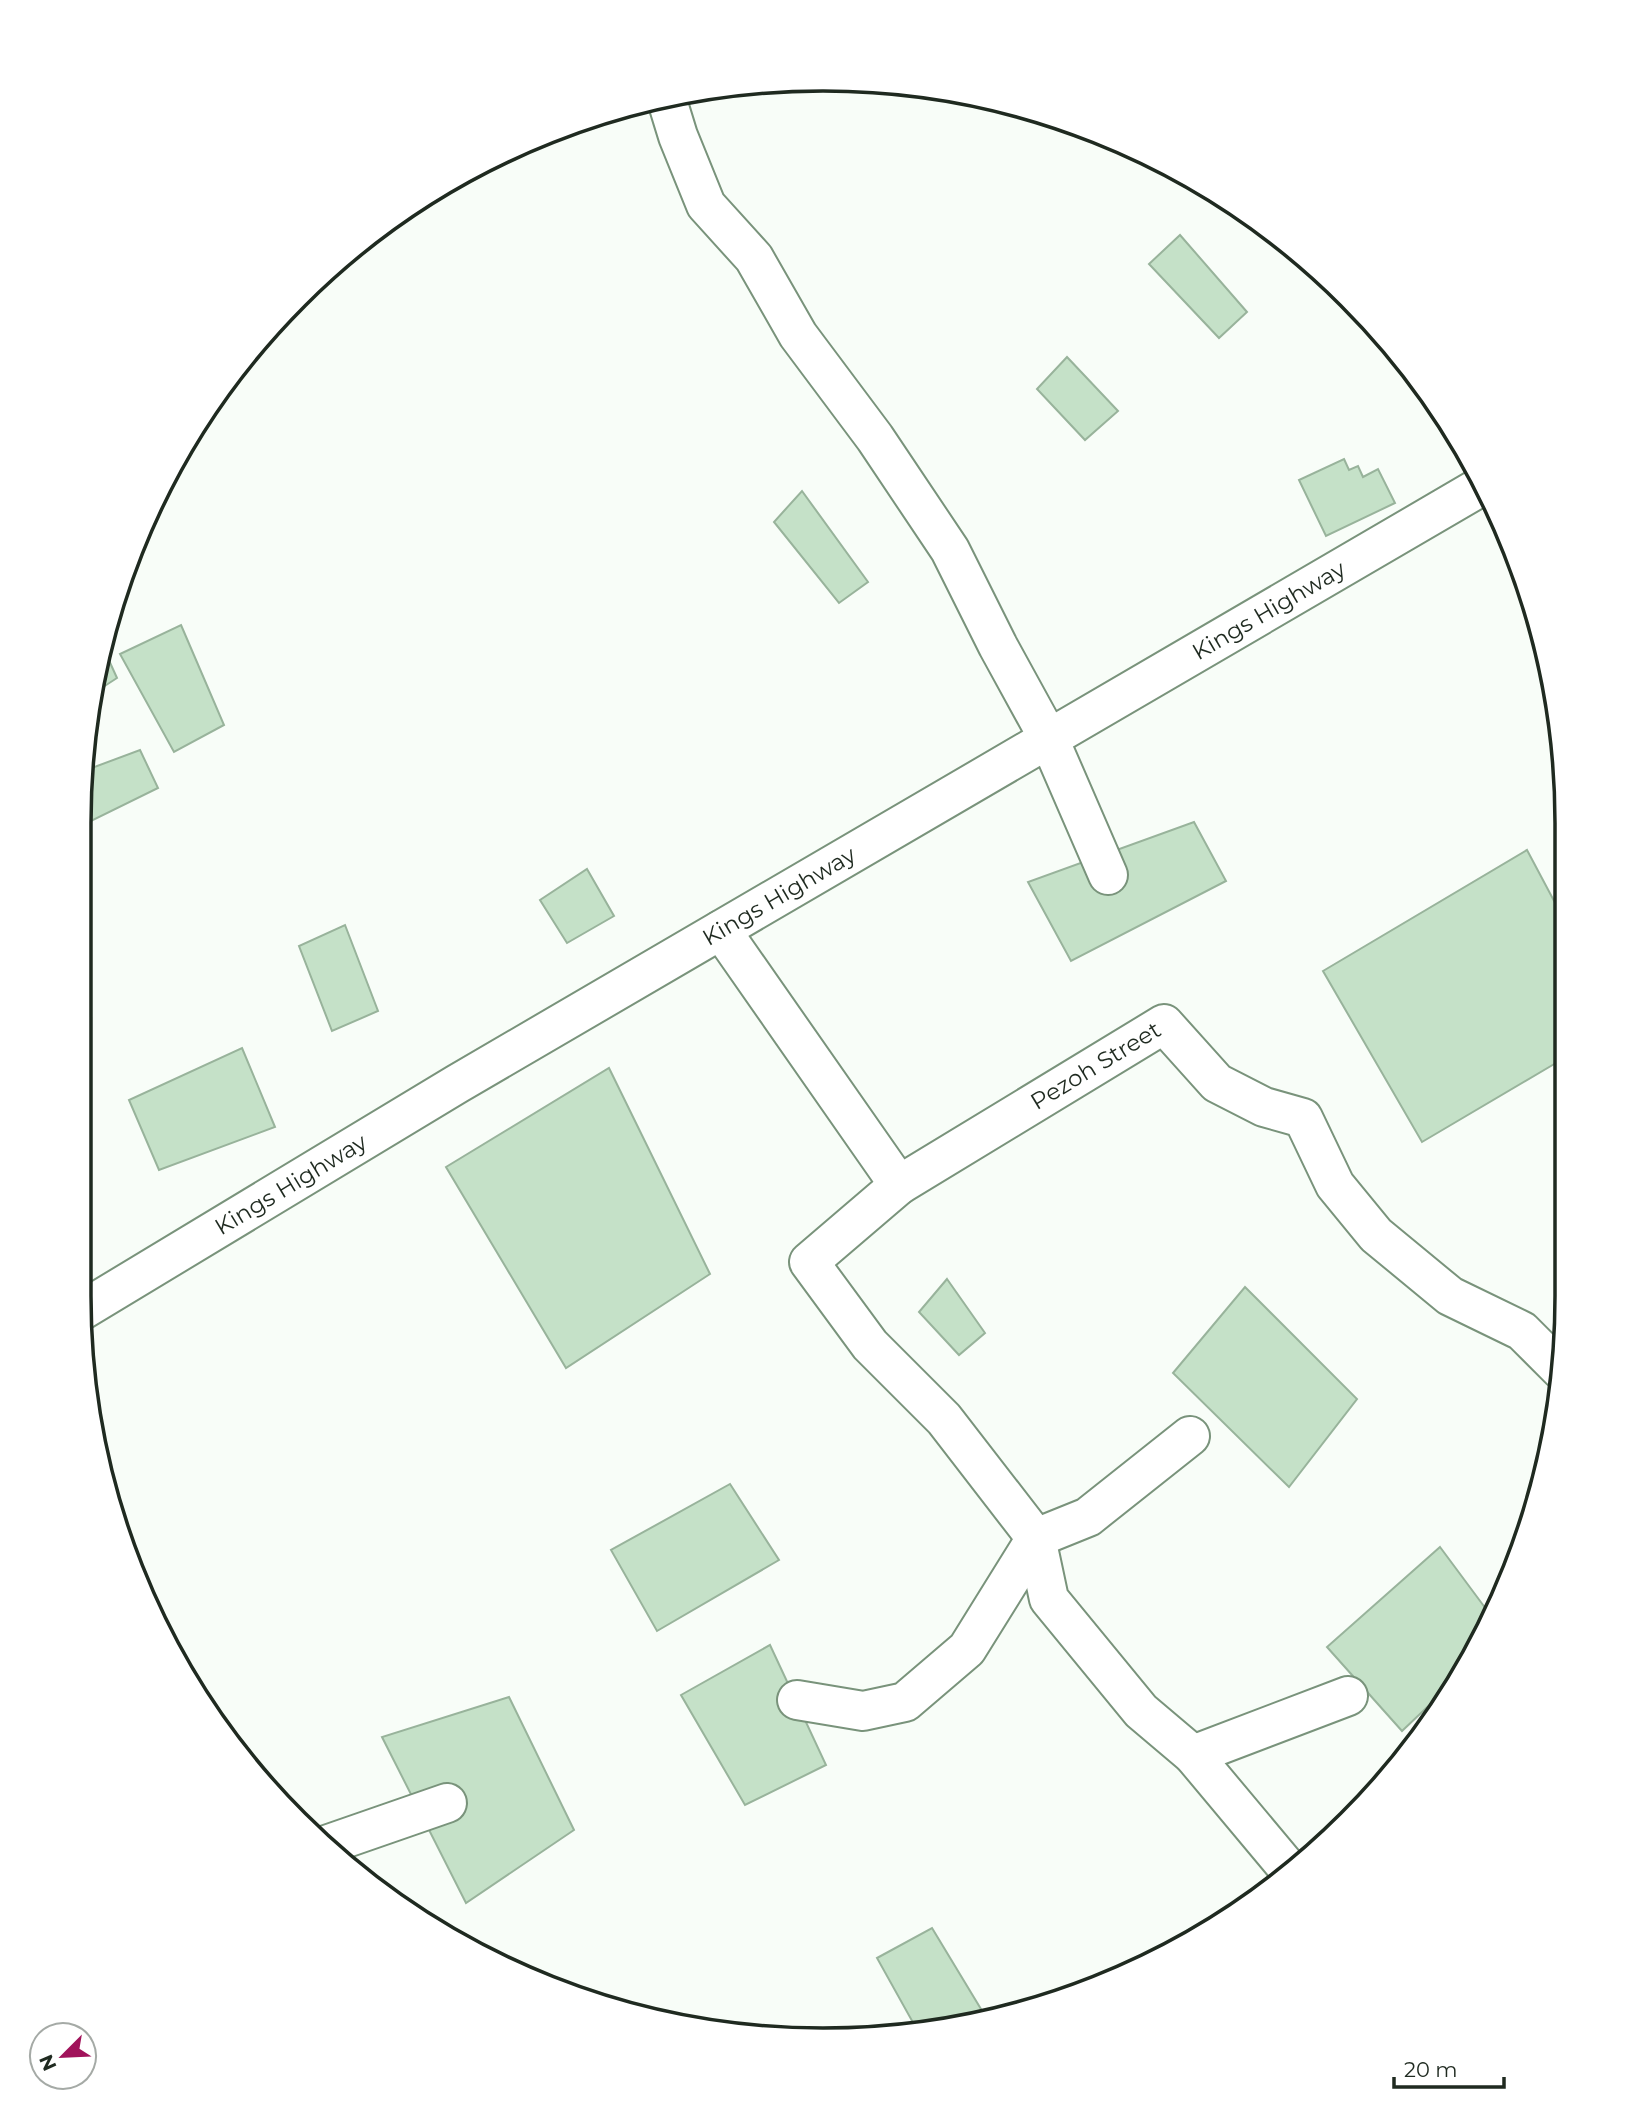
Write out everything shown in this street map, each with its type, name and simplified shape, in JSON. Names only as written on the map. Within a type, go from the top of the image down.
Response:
[{"type":"street","points":[[669,108],[706,205],[754,258],[798,335],[875,438],[950,550],[1049,739],[1108,875]]},
{"type":"street","name":"Kings Highway","points":[[91,1305],[457,1084],[1475,490]]},
{"type":"street","points":[[721,930],[900,1185],[809,1262],[870,1345],[944,1419],[1036,1538],[1049,1599],[1141,1711],[1193,1755],[1284,1864]]},
{"type":"street","name":"Pezoh Street","points":[[900,1185],[1164,1024],[1217,1083],[1264,1107],[1303,1118],[1335,1185],[1376,1235],[1450,1296],[1522,1331],[1552,1361]]},
{"type":"street","points":[[797,1700],[863,1711],[905,1702],[967,1649],[1036,1538],[1088,1517],[1190,1436]]},
{"type":"street","points":[[1193,1755],[1348,1696]]},
{"type":"street","points":[[335,1842],[447,1803]]},
{"type":"building","points":[[1180,235],[1247,312],[1219,338],[1149,264]]},
{"type":"building","points":[[1067,357],[1118,411],[1085,440],[1037,389]]},
{"type":"building","points":[[1344,459],[1349,470],[1358,466],[1363,477],[1378,469],[1395,503],[1326,536],[1299,480]]},
{"type":"building","points":[[802,491],[868,582],[839,603],[774,522]]},
{"type":"building","points":[[181,625],[224,725],[174,752],[120,654]]},
{"type":"building","points":[[109,661],[117,678],[104,687]]},
{"type":"building","points":[[140,750],[158,788],[91,821],[94,767]]},
{"type":"building","points":[[1194,822],[1226,881],[1071,961],[1028,882]]},
{"type":"building","points":[[1527,850],[1555,903],[1555,1064],[1422,1142],[1323,971]]},
{"type":"building","points":[[587,869],[614,916],[567,943],[540,900]]},
{"type":"building","points":[[345,925],[378,1011],[332,1031],[299,946]]},
{"type":"building","points":[[242,1048],[275,1127],[159,1170],[129,1100]]},
{"type":"building","points":[[609,1068],[710,1274],[566,1368],[446,1167]]},
{"type":"building","points":[[947,1279],[985,1333],[959,1355],[919,1312]]},
{"type":"building","points":[[1245,1287],[1357,1399],[1289,1487],[1173,1373]]},
{"type":"building","points":[[730,1484],[779,1560],[657,1631],[611,1550]]},
{"type":"building","points":[[1440,1547],[1485,1608],[1433,1702],[1402,1731],[1327,1647]]},
{"type":"building","points":[[770,1645],[826,1765],[745,1805],[681,1695]]},
{"type":"building","points":[[509,1697],[574,1830],[466,1903],[382,1737]]},
{"type":"building","points":[[932,1928],[982,2010],[913,2023],[877,1958]]}]
